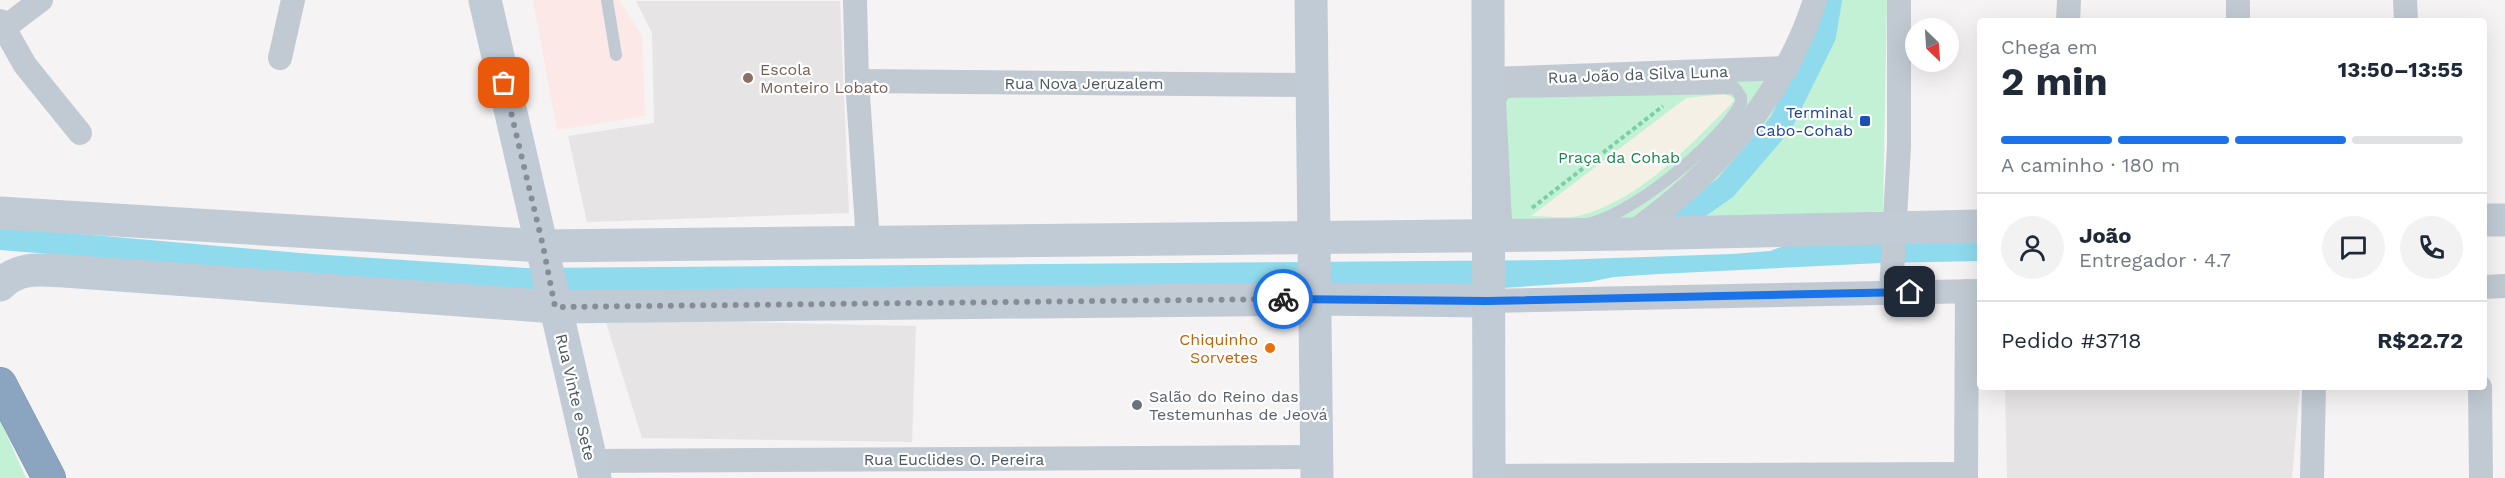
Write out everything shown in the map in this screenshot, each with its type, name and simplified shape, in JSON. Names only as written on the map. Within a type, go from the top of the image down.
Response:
[{"type":"highway","points":[[5,394],[49,478]]},
{"type":"street","points":[[41,0],[2,25],[25,65],[80,133]]},
{"type":"street","points":[[280,58],[293,0]]},
{"type":"street","name":"Rua Vinte e Sete","points":[[485,0],[593,470]]},
{"type":"street","points":[[855,0],[857,81],[868,241]]},
{"type":"street","points":[[1311,0],[1317,468]]},
{"type":"street","points":[[0,285],[11,275],[29,270],[64,271],[554,302],[1487,296],[1973,291],[1966,476],[1489,477],[1487,296],[1496,239],[1488,0]]},
{"type":"street","points":[[1630,234],[1672,201],[1717,158],[1752,120],[1787,68],[1804,33],[1815,0]]},
{"type":"street","points":[[1891,292],[1899,146],[1899,0]]},
{"type":"street","points":[[2068,0],[2068,18]]},
{"type":"street","points":[[2238,0],[2238,18]]},
{"type":"street","points":[[2405,0],[2406,18]]},
{"type":"street","name":"Rua João da Silva Luna","points":[[1489,79],[1787,68]]},
{"type":"street","name":"Rua Nova Jeruzalem","points":[[857,81],[1312,85]]},
{"type":"street","points":[[0,213],[544,255],[868,241],[1313,248],[1630,234],[1894,231],[1977,226]]},
{"type":"street","points":[[2487,220],[2505,220]]},
{"type":"street","points":[[2487,287],[2505,286]]},
{"type":"street","points":[[0,370],[5,394]]},
{"type":"street","points":[[2312,478],[2314,390]]},
{"type":"street","points":[[2480,390],[2481,478]]},
{"type":"street","name":"Rua Euclides O. Pereira","points":[[593,470],[1317,468]]},
{"type":"lane","points":[[607,0],[616,55]]},
{"type":"lane","points":[[1735,88],[1741,97],[1741,103],[1709,144],[1683,168],[1652,190],[1592,224],[1496,239],[1504,219],[1500,101],[1504,92],[1735,88]]},
{"type":"path","points":[[1496,239],[1685,89]]},
{"type":"shaded area","points":[[533,0],[619,0],[642,36],[645,116],[557,130]]},
{"type":"shaded area","name":"Escola Monteiro Lobato","points":[[636,1],[840,1],[849,213],[587,222],[568,136],[654,123],[652,33]]},
{"type":"shaded area","points":[[605,319],[916,326],[912,442],[642,438]]},
{"type":"shaded area","points":[[2005,390],[2300,390],[2292,478],[2007,478]]},
{"type":"green space","name":"Praça da Cohab","points":[[1840,0],[1887,0],[1883,211],[1653,229],[1504,234],[1494,91],[1791,77]]},
{"type":"green space","points":[[0,420],[26,478],[0,478]]},
{"type":"sand","points":[[1724,94],[1732,97],[1734,101],[1701,135],[1646,183],[1604,207],[1582,215],[1531,216],[1686,98]]},
{"type":"water","points":[[0,227],[312,254],[526,268],[1556,260],[1732,254],[1770,251],[1786,245],[1977,242],[1977,261],[1880,263],[1659,274],[1503,288],[573,294],[0,250]]},
{"type":"waterway","points":[[1685,216],[1725,188],[1781,123],[1824,36],[1830,0]]},
{"type":"way so far","points":[[504,83],[543,246],[555,307],[1283,299]]},
{"type":"place","name":"Escola Monteiro Lobato","points":[[748,78]]},
{"type":"place","name":"Terminal Cabo-Cohab","points":[[1865,121]]},
{"type":"place","name":"Chiquinho Sorvetes","points":[[1270,348]]},
{"type":"place","name":"Salão do Reino das Testemunhas de Jeová","points":[[1137,405]]},
{"type":"route","points":[[1283,299],[1487,301],[1910,292]]}]
